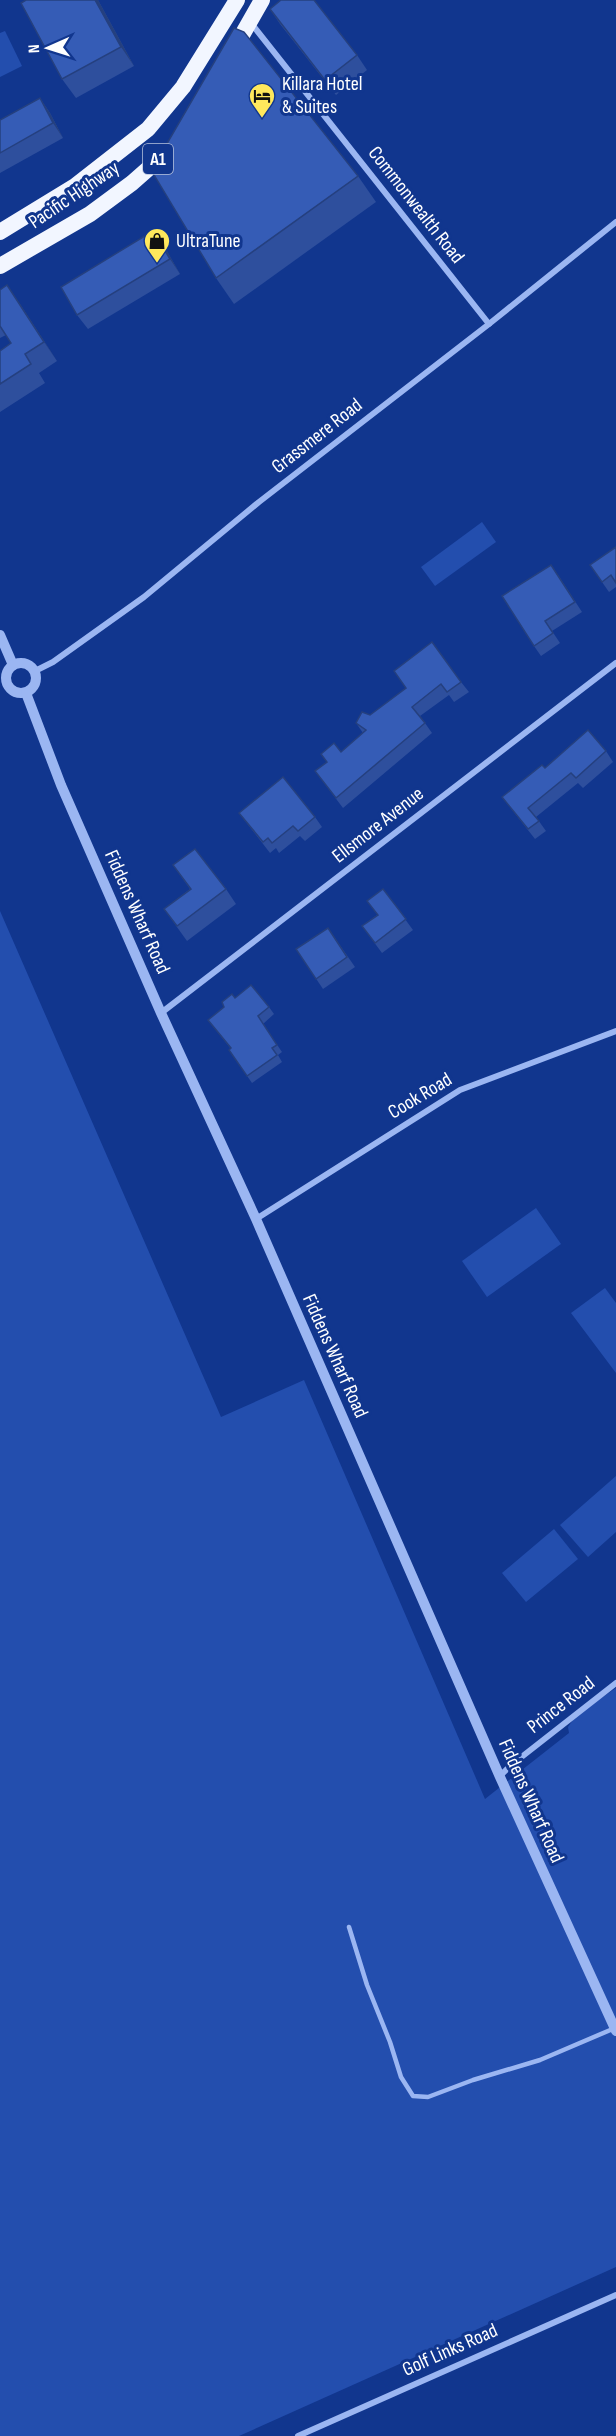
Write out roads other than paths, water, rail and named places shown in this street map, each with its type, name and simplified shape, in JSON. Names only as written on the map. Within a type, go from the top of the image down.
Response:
[{"type":"highway","name":"Pacific Highway","points":[[0,232],[75,186],[148,129],[183,87],[206,46],[237,0]]},
{"type":"highway","points":[[223,69],[262,0]]},
{"type":"highway","name":"Pacific Highway","points":[[0,266],[90,214],[132,183],[177,140]]},
{"type":"street","name":"Commonwealth Road","points":[[250,22],[489,324]]},
{"type":"street","name":"Grassmere Road","points":[[35,670],[53,662],[144,597],[259,502],[489,324],[616,222]]},
{"type":"street","points":[[0,636],[13,665]]},
{"type":"street","points":[[25,663],[35,670],[36,684],[26,693],[15,693],[8,685],[7,674],[13,665],[25,663]]},
{"type":"street","name":"Ellsmore Avenue","points":[[161,1013],[616,663]]},
{"type":"street","name":"Fiddens Wharf Road","points":[[26,693],[61,785],[161,1013],[256,1219],[500,1777],[615,2030]]},
{"type":"street","name":"Cook Road","points":[[256,1219],[460,1090],[616,1031]]},
{"type":"street","name":"Prince Road","points":[[500,1777],[510,1766],[616,1683]]},
{"type":"street","name":"Golf Links Road","points":[[298,2436],[616,2295]]},
{"type":"lane","points":[[349,1927],[367,1986],[390,2042],[401,2077],[413,2096],[428,2097],[473,2080],[540,2060],[615,2030]]},
{"type":"place","name":"Killara Hotel & Suites","points":[[262,119]]},
{"type":"place","name":"UltraTune","points":[[157,264]]}]
